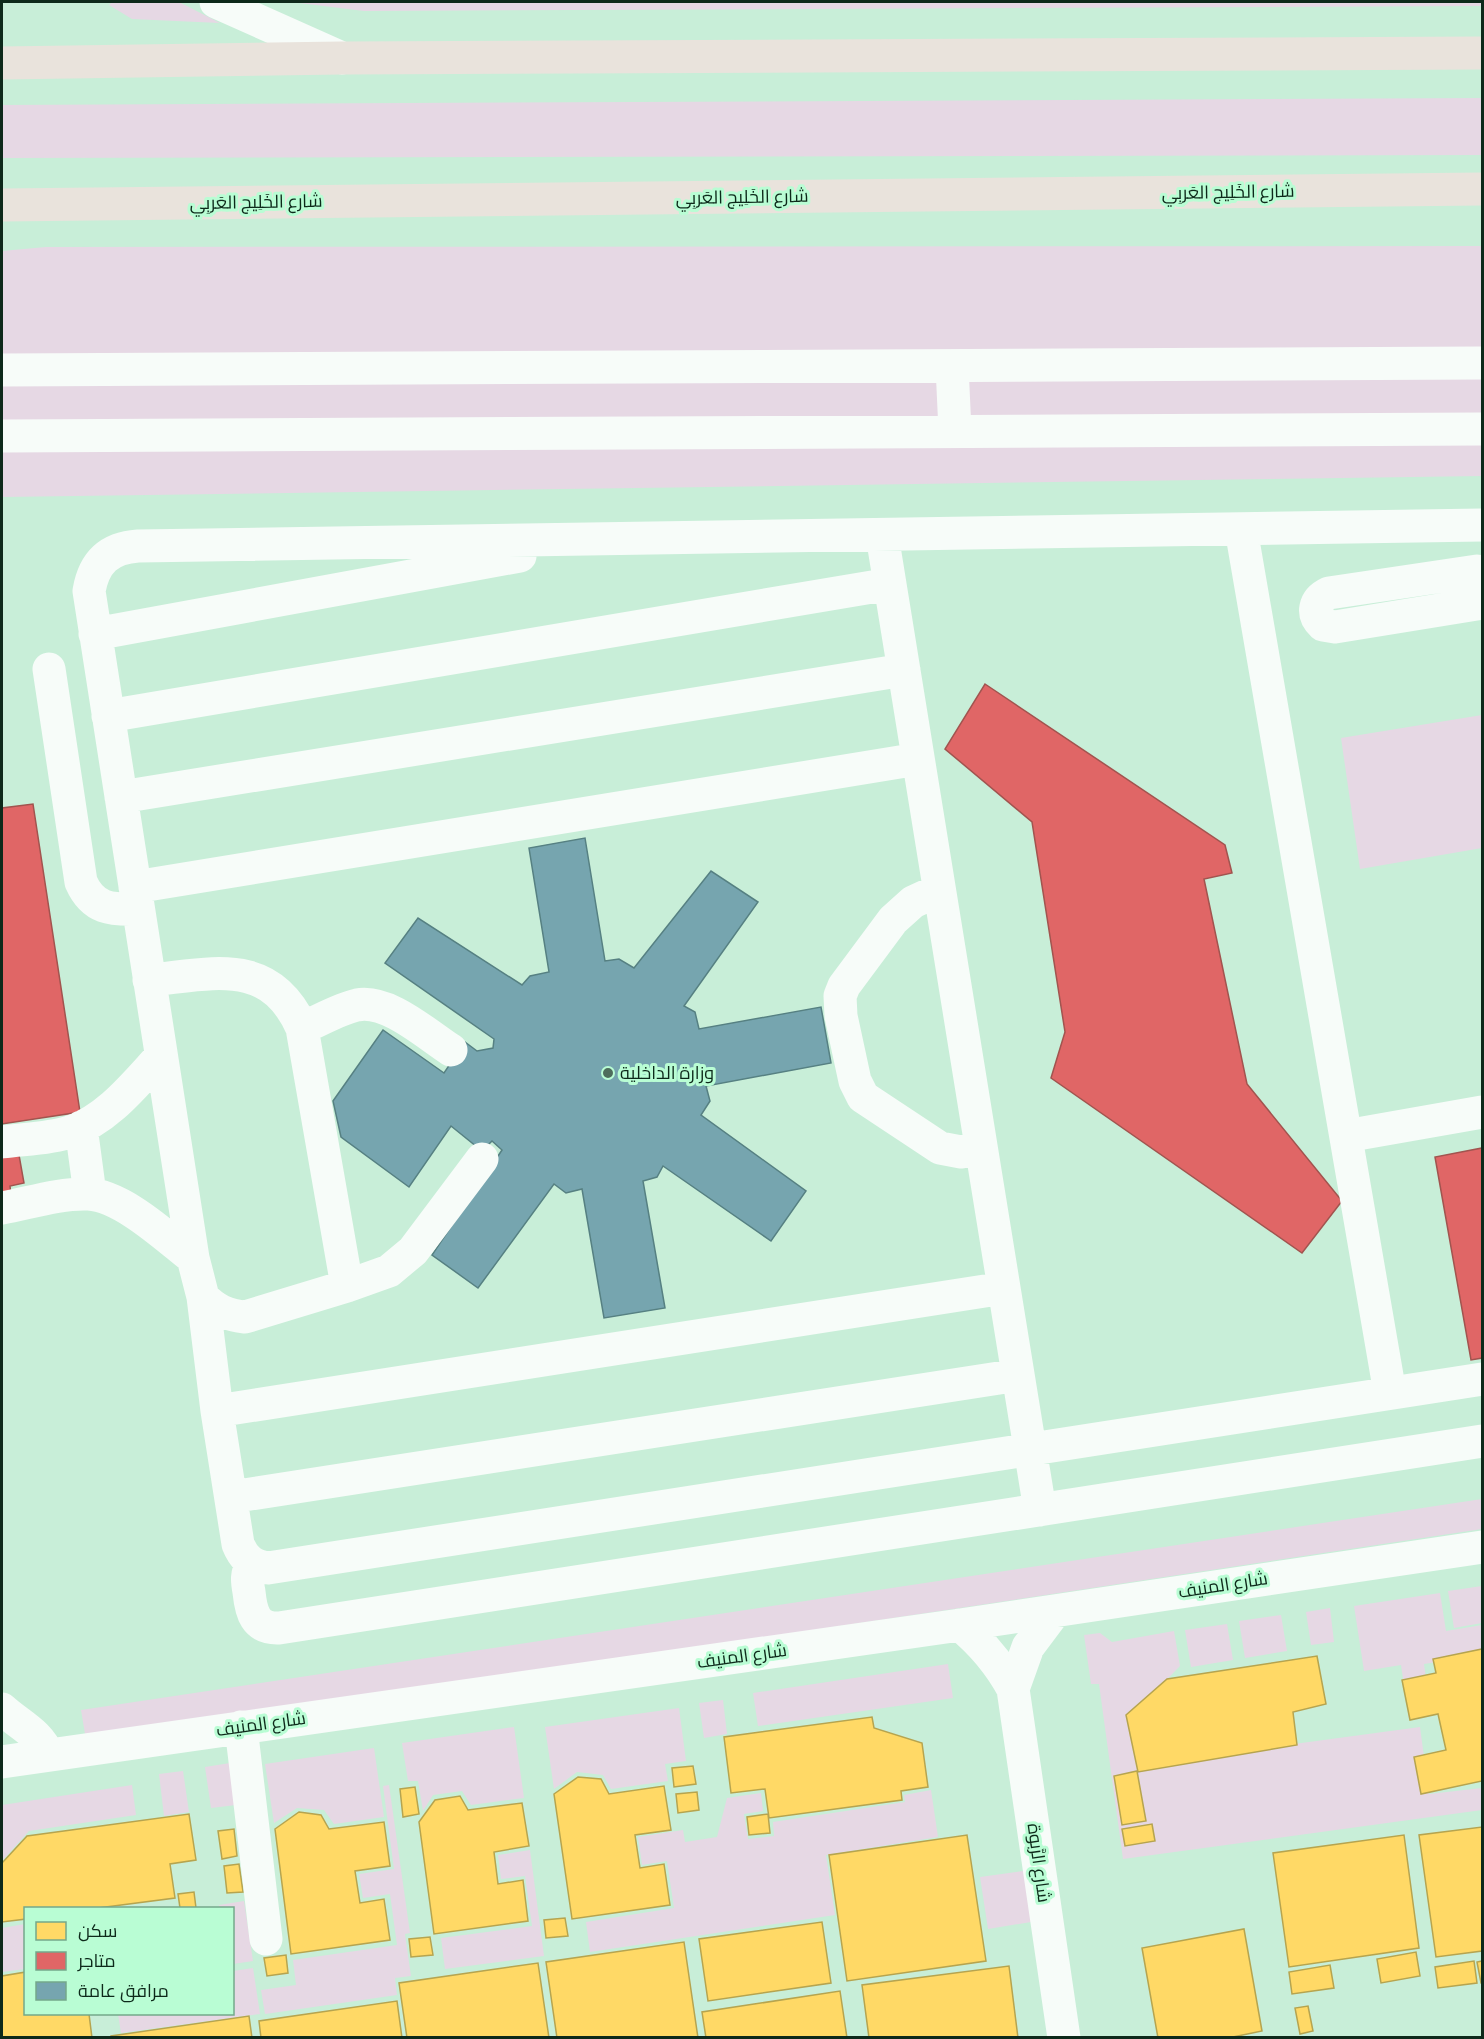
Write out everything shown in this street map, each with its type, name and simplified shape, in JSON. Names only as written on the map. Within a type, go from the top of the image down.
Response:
[{"type":"highway","points":[[2,63],[342,58],[1482,53]]},
{"type":"highway","name":"شارع الخَلِيج العَربِي","points":[[2,205],[1482,189]]},
{"type":"street","points":[[216,2],[342,58]]},
{"type":"street","points":[[2,370],[1482,363]]},
{"type":"street","points":[[952,366],[955,431]]},
{"type":"street","points":[[2,436],[1482,429]]},
{"type":"street","points":[[1477,571],[1329,593],[1317,601],[1316,616],[1323,625],[1335,627],[1482,603],[1477,571],[1475,525],[124,548],[110,554],[99,563],[92,576],[89,591],[193,1258],[203,1297],[217,1412],[238,1544],[246,1559],[252,1564],[268,1568],[1482,1378]]},
{"type":"street","points":[[1241,529],[1390,1393]]},
{"type":"street","points":[[882,535],[1040,1510]]},
{"type":"street","points":[[96,634],[616,539]]},
{"type":"street","points":[[108,716],[890,584]]},
{"type":"street","points":[[49,669],[81,882],[91,898],[100,904],[121,910],[137,898],[918,759]]},
{"type":"street","points":[[121,797],[904,670]]},
{"type":"street","points":[[939,890],[913,902],[893,920],[844,986],[840,996],[841,1016],[855,1081],[863,1097],[940,1148],[961,1152],[981,1148]]},
{"type":"street","points":[[149,980],[232,973],[247,976],[274,989],[296,1014],[302,1028],[347,1286]]},
{"type":"street","points":[[302,1028],[355,1006],[368,1004],[389,1010],[451,1050]]},
{"type":"street","points":[[2,1142],[58,1134],[81,1127],[109,1109],[161,1056]]},
{"type":"street","points":[[1346,1136],[1482,1112]]},
{"type":"street","points":[[81,1127],[90,1194]]},
{"type":"street","points":[[203,1297],[221,1312],[245,1317],[388,1271],[413,1251],[482,1159]]},
{"type":"street","points":[[2,1208],[64,1196],[90,1194],[114,1201],[126,1208],[193,1258]]},
{"type":"street","points":[[217,1412],[1004,1288]]},
{"type":"street","points":[[231,1497],[1018,1375]]},
{"type":"street","points":[[252,1564],[247,1576],[252,1614],[263,1626],[279,1628],[1482,1441]]},
{"type":"street","name":"شارع المنيف","points":[[2,1762],[960,1625],[1482,1547]]},
{"type":"street","name":"شارع الرَّبوة","points":[[1013,1689],[1028,1647],[1055,1611]]},
{"type":"street","name":"شارع الرَّبوة","points":[[960,1625],[991,1654],[1004,1671],[1013,1689],[1064,2037]]},
{"type":"street","points":[[2,1709],[39,1738],[48,1755]]},
{"type":"street","points":[[241,1727],[266,1939]]},
{"type":"shaded area","points":[[112,2],[179,2],[220,23],[132,19],[109,5]]},
{"type":"shaded area","points":[[291,2],[1482,2],[1482,6],[364,11]]},
{"type":"shaded area","points":[[1482,98],[1482,155],[2,158],[2,105]]},
{"type":"shaded area","points":[[1482,246],[1482,476],[2,497],[2,251],[46,247]]},
{"type":"shaded area","points":[[1482,715],[1482,848],[1360,869],[1341,738]]},
{"type":"shaded area","points":[[1482,1499],[1482,1529],[86,1740],[81,1710]]},
{"type":"shaded area","points":[[1482,1586],[1482,1623],[1454,1628],[1448,1591]]},
{"type":"shaded area","points":[[1440,1593],[1446,1631],[1482,1625],[1482,1650],[1478,1656],[1424,1664],[1431,1715],[1409,1719],[1401,1665],[1364,1671],[1354,1606]]},
{"type":"shaded area","points":[[1330,1608],[1334,1642],[1311,1645],[1306,1612]]},
{"type":"shaded area","points":[[1281,1615],[1287,1651],[1245,1658],[1239,1621]]},
{"type":"shaded area","points":[[1227,1624],[1233,1660],[1191,1667],[1185,1630]]},
{"type":"shaded area","points":[[1174,1631],[1180,1666],[1131,1716],[1138,1765],[1420,1727],[1429,1794],[1482,1788],[1482,1810],[1123,1859],[1099,1684],[1091,1684],[1084,1635],[1100,1633],[1112,1642]]},
{"type":"shaded area","points":[[948,1664],[953,1698],[758,1726],[753,1693]]},
{"type":"shaded area","points":[[723,1700],[727,1734],[704,1738],[699,1703]]},
{"type":"shaded area","points":[[679,1708],[686,1761],[665,1764],[668,1781],[611,1789],[603,1775],[577,1772],[554,1789],[545,1727]]},
{"type":"shaded area","points":[[514,1727],[524,1798],[471,1805],[462,1791],[433,1795],[423,1811],[418,1781],[408,1781],[402,1743]]},
{"type":"shaded area","points":[[374,1748],[384,1817],[334,1824],[324,1810],[297,1808],[274,1823],[265,1764]]},
{"type":"shaded area","points":[[230,1763],[236,1805],[211,1808],[205,1767]]},
{"type":"shaded area","points":[[183,1771],[189,1812],[164,1816],[159,1774]]},
{"type":"shaded area","points":[[132,1785],[136,1815],[29,1831],[2,1861],[2,1805]]},
{"type":"shaded area","points":[[389,1785],[410,1933],[405,1934],[411,1976],[395,1978],[397,1995],[265,2014],[261,1990],[296,1985],[293,1960],[397,1945],[390,1894],[363,1898],[359,1874],[394,1869],[383,1786]]},
{"type":"shaded area","points":[[931,1790],[938,1837],[826,1855],[835,1915],[590,1952],[586,1922],[674,1908],[667,1861],[642,1865],[638,1837],[683,1830],[685,1842],[717,1837],[727,1798],[761,1793],[763,1811],[744,1814],[748,1839],[774,1836],[773,1822],[905,1802],[904,1795]]},
{"type":"shaded area","points":[[530,1850],[544,1956],[445,1969],[441,1938],[532,1926],[525,1876],[501,1879],[498,1855]]},
{"type":"shaded area","points":[[1030,1870],[1037,1921],[988,1929],[980,1877]]},
{"type":"shaded area","points":[[244,1901],[253,1961],[234,1964],[234,1907],[220,1907],[219,1905]]},
{"type":"shaded area","points":[[24,1924],[24,1969],[2,1972],[2,1928]]},
{"type":"shaded area","points":[[253,1968],[260,2014],[121,2033],[118,2015],[234,2015],[234,1971]]},
{"type":"building: سكن","points":[[1482,1649],[1482,1781],[1421,1794],[1414,1757],[1446,1750],[1438,1714],[1410,1720],[1402,1680],[1436,1673],[1433,1659]]},
{"type":"building: سكن","points":[[1317,1656],[1326,1704],[1293,1712],[1297,1745],[1138,1772],[1126,1715],[1167,1679]]},
{"type":"building: سكن","points":[[872,1717],[874,1728],[922,1743],[928,1787],[901,1791],[902,1800],[769,1818],[765,1789],[731,1793],[724,1737]]},
{"type":"building: سكن","points":[[693,1766],[696,1784],[674,1787],[672,1768]]},
{"type":"building: سكن","points":[[1137,1771],[1146,1821],[1122,1825],[1114,1776]]},
{"type":"building: سكن","points":[[578,1777],[601,1779],[609,1794],[664,1786],[671,1830],[635,1835],[640,1868],[664,1864],[670,1905],[572,1919],[554,1794]]},
{"type":"building: سكن","points":[[415,1787],[419,1814],[403,1817],[400,1789]]},
{"type":"building: سكن","points":[[697,1792],[699,1810],[678,1813],[676,1794]]},
{"type":"building: سكن","points":[[460,1796],[468,1810],[522,1803],[529,1846],[494,1852],[498,1884],[523,1880],[528,1921],[434,1934],[419,1822],[435,1800]]},
{"type":"building: سكن","points":[[299,1812],[321,1815],[329,1829],[384,1822],[390,1866],[355,1871],[360,1903],[384,1899],[390,1940],[291,1954],[275,1829]]},
{"type":"building: سكن","points":[[189,1814],[196,1860],[170,1864],[175,1898],[106,1907],[24,1907],[24,1919],[2,1922],[2,1863],[27,1836]]},
{"type":"building: سكن","points":[[768,1814],[770,1833],[749,1835],[747,1817]]},
{"type":"building: سكن","points":[[1152,1824],[1155,1841],[1125,1846],[1122,1829]]},
{"type":"building: سكن","points":[[1482,1827],[1482,1951],[1436,1957],[1419,1835]]},
{"type":"building: سكن","points":[[234,1829],[237,1856],[222,1859],[218,1831]]},
{"type":"building: سكن","points":[[967,1835],[986,1961],[847,1981],[829,1855]]},
{"type":"building: سكن","points":[[1404,1835],[1419,1948],[1289,1967],[1273,1853]]},
{"type":"building: سكن","points":[[239,1864],[243,1892],[227,1893],[224,1866]]},
{"type":"building: سكن","points":[[194,1892],[196,1907],[180,1907],[178,1894]]},
{"type":"building: سكن","points":[[565,1918],[568,1936],[546,1938],[544,1920]]},
{"type":"building: سكن","points":[[822,1922],[831,1983],[708,2001],[699,1939]]},
{"type":"building: سكن","points":[[1244,1929],[1262,2031],[1228,2038],[1158,2038],[1142,1948]]},
{"type":"building: سكن","points":[[430,1937],[433,1955],[411,1957],[409,1939]]},
{"type":"building: سكن","points":[[684,1942],[698,2038],[557,2038],[546,1962]]},
{"type":"building: سكن","points":[[1416,1952],[1420,1976],[1381,1983],[1377,1959]]},
{"type":"building: سكن","points":[[286,1955],[288,1973],[267,1976],[264,1958]]},
{"type":"building: سكن","points":[[1474,1961],[1477,1983],[1438,1988],[1435,1967]]},
{"type":"building: سكن","points":[[1482,1961],[1482,1983],[1481,1983],[1477,1962]]},
{"type":"building: سكن","points":[[538,1963],[549,2038],[407,2038],[399,1983]]},
{"type":"building: سكن","points":[[1330,1965],[1334,1988],[1292,1994],[1289,1972]]},
{"type":"building: سكن","points":[[1009,1966],[1018,2038],[869,2038],[862,1985]]},
{"type":"building: سكن","points":[[24,1972],[24,2015],[89,2015],[92,2038],[2,2038],[2,1976]]},
{"type":"building: سكن","points":[[840,1991],[847,2038],[706,2038],[702,2012]]},
{"type":"building: سكن","points":[[397,2001],[402,2038],[261,2038],[259,2021]]},
{"type":"building: سكن","points":[[1308,2006],[1313,2031],[1300,2034],[1295,2008]]},
{"type":"building: سكن","points":[[249,2016],[252,2038],[111,2038],[111,2036]]},
{"type":"building: متاجر","points":[[985,684],[1225,845],[1232,873],[1204,879],[1247,1084],[1342,1201],[1302,1253],[1051,1078],[1065,1032],[1032,822],[945,749]]},
{"type":"building: متاجر","points":[[33,804],[80,1112],[2,1124],[2,808]]},
{"type":"building: متاجر","points":[[2,1148],[19,1155],[24,1183],[10,1186],[11,1196],[2,1198]]},
{"type":"building: متاجر","points":[[1482,1148],[1482,1358],[1471,1360],[1435,1157]]},
{"type":"building: مرافق عامة","points":[[585,838],[605,961],[619,959],[634,968],[711,871],[758,902],[684,1006],[695,1012],[699,1029],[821,1007],[831,1063],[706,1086],[710,1101],[701,1115],[806,1191],[771,1241],[663,1166],[657,1177],[643,1181],[665,1308],[604,1318],[582,1189],[566,1193],[554,1184],[478,1288],[432,1255],[502,1150],[492,1141],[482,1151],[451,1126],[409,1187],[341,1137],[333,1101],[383,1030],[444,1073],[465,1042],[477,1051],[493,1048],[494,1039],[385,963],[418,918],[522,985],[530,976],[549,972],[529,848]]},
{"type":"place","name":"وزارة الداخلية","points":[[608,1073]]}]
